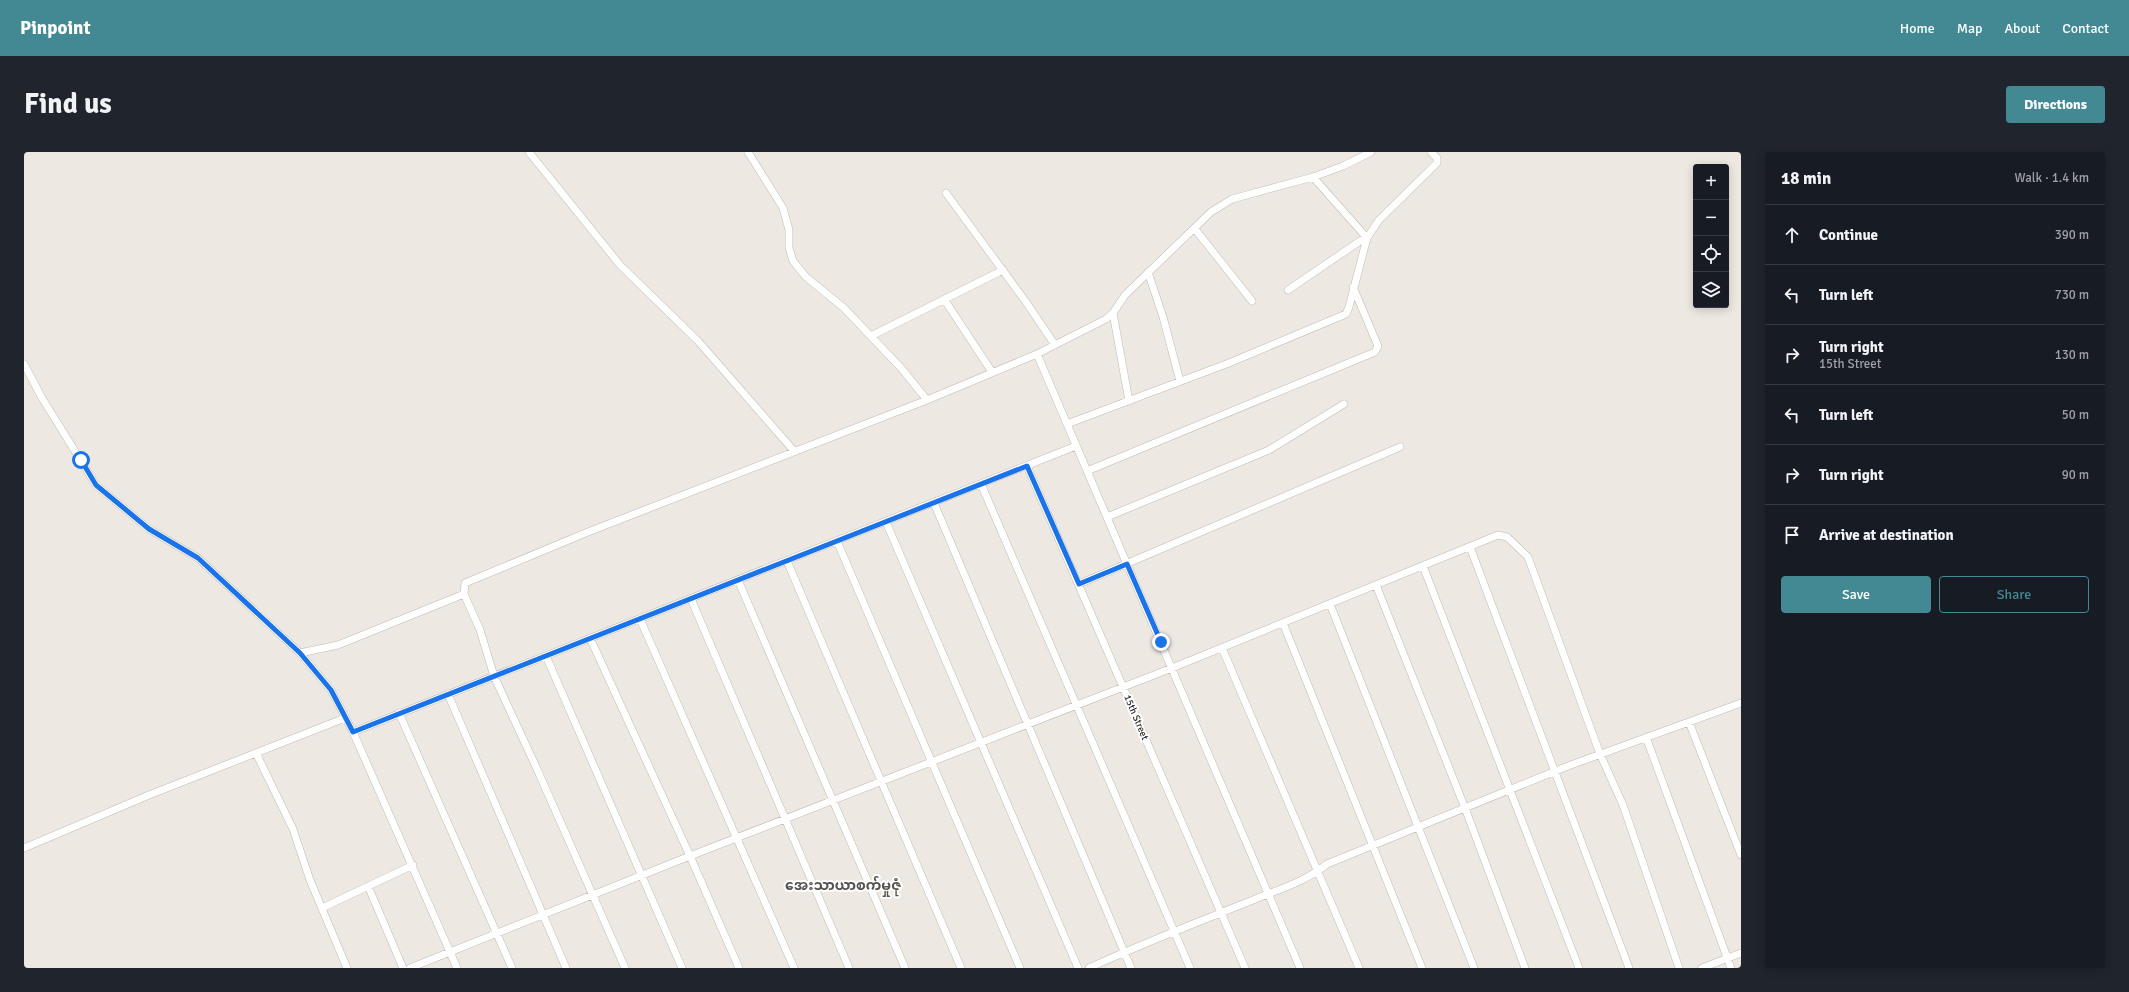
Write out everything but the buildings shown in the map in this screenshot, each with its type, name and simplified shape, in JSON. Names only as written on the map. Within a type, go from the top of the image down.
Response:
[{"type":"street","points":[[529,152],[620,265],[698,340],[794,451]]},
{"type":"street","points":[[748,152],[782,208],[789,230],[789,248],[793,261],[806,277],[844,308],[871,336],[927,400]]},
{"type":"street","points":[[625,968],[494,676],[480,630],[464,594],[465,583],[588,532],[927,400],[1037,354],[1099,323],[1113,314],[1125,295],[1148,272],[1195,230],[1211,212],[1232,199],[1313,177],[1343,166],[1371,152]]},
{"type":"street","points":[[1067,424],[1229,363],[1346,314],[1367,238],[1379,220],[1437,163],[1437,158],[1431,152]]},
{"type":"street","points":[[1313,177],[1367,238]]},
{"type":"street","points":[[946,193],[1003,270],[1055,345]]},
{"type":"street","points":[[1195,230],[1252,301]]},
{"type":"street","points":[[1288,290],[1360,241],[1367,238]]},
{"type":"street","points":[[871,336],[1003,270]]},
{"type":"street","points":[[1148,272],[1163,317],[1180,382]]},
{"type":"street","points":[[1086,471],[1375,352],[1378,346],[1353,287]]},
{"type":"street","points":[[944,300],[992,372]]},
{"type":"street","points":[[1113,314],[1129,400]]},
{"type":"street","points":[[1037,354],[1300,968]]},
{"type":"street","points":[[24,364],[42,398],[96,485],[149,529],[198,558],[300,653],[331,690],[353,732],[413,865],[457,968]]},
{"type":"street","points":[[1107,517],[1269,450],[1344,404]]},
{"type":"street","points":[[353,732],[1076,446]]},
{"type":"street","points":[[1079,584],[1400,447]]},
{"type":"street","name":"15th Street","points":[[1027,466],[1245,968]]},
{"type":"street","points":[[981,484],[1190,968]]},
{"type":"street","points":[[934,503],[1029,724],[1131,968]]},
{"type":"street","points":[[886,522],[1078,968]]},
{"type":"street","points":[[410,968],[690,856],[1077,706],[1498,535],[1507,537],[1528,556],[1600,754],[1623,805],[1679,968]]},
{"type":"street","points":[[837,541],[1020,968]]},
{"type":"street","points":[[1470,547],[1556,771],[1629,968]]},
{"type":"street","points":[[787,561],[880,782],[961,968]]},
{"type":"street","points":[[1423,566],[1579,968]]},
{"type":"street","points":[[738,580],[905,968]]},
{"type":"street","points":[[1376,585],[1465,808],[1525,968]]},
{"type":"street","points":[[300,653],[338,645],[464,594]]},
{"type":"street","points":[[691,598],[849,968]]},
{"type":"street","points":[[1330,604],[1474,968]]},
{"type":"street","points":[[640,619],[738,838],[794,968]]},
{"type":"street","points":[[1283,623],[1422,968]]},
{"type":"street","points":[[590,638],[690,856],[739,968]]},
{"type":"street","points":[[1222,648],[1359,968]]},
{"type":"street","points":[[546,656],[682,968]]},
{"type":"street","points":[[448,694],[566,968]]},
{"type":"street","points":[[1089,968],[1124,952],[1268,894],[1318,872],[1327,864],[1419,826],[1600,754],[1741,703]]},
{"type":"street","points":[[399,713],[512,968]]},
{"type":"street","points":[[24,848],[149,795],[345,718]]},
{"type":"street","points":[[1689,722],[1738,839],[1741,855]]},
{"type":"street","points":[[1646,738],[1731,968]]},
{"type":"street","points":[[256,753],[293,829],[310,880],[347,968]]},
{"type":"street","points":[[322,908],[413,865]]},
{"type":"street","points":[[368,886],[403,968]]},
{"type":"street","points":[[1702,968],[1741,953]]},
{"type":"district","name":"အေးသာယာစက်မှုဇုံ","points":[[843,885]]},
{"type":"route","points":[[81,460],[96,485],[149,529],[198,558],[268,626],[300,653],[331,690],[353,732],[1027,466],[1079,584],[1127,564],[1161,642]]}]
